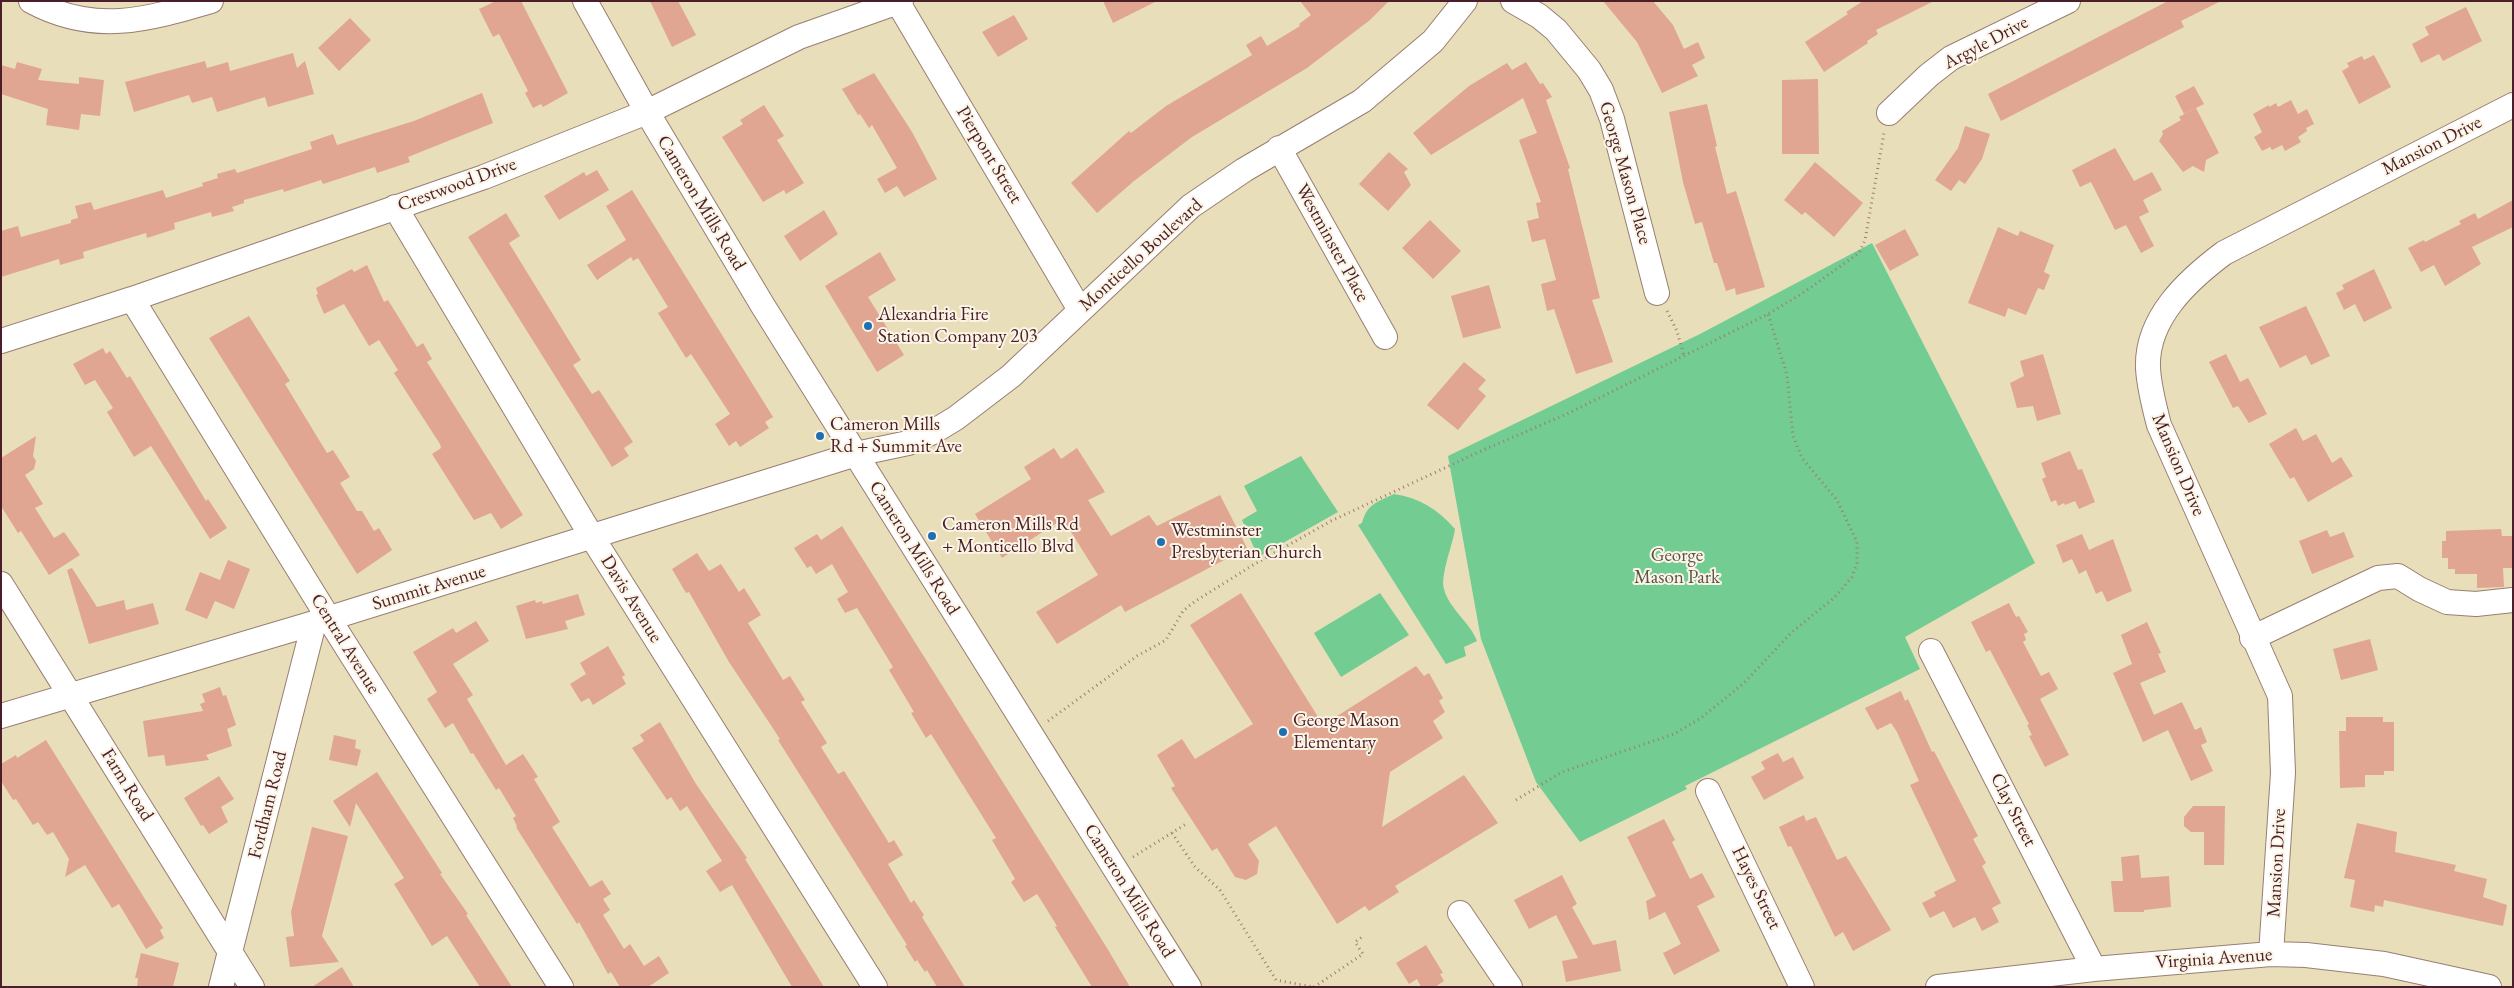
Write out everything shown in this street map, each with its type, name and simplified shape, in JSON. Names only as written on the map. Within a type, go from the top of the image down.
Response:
[{"type":"street","points":[[30,1],[48,11],[79,20],[128,22],[211,1]]},
{"type":"street","name":"Cameron Mills Road","points":[[585,1],[647,112],[758,297],[1189,987]]},
{"type":"street","name":"Monticello Boulevard","points":[[856,454],[908,443],[933,432],[956,418],[1010,376],[1191,206],[1279,148],[1362,101],[1433,41],[1465,1]]},
{"type":"street","name":"George Mason Place","points":[[1513,1],[1539,16],[1556,30],[1589,70],[1601,90],[1612,119],[1657,293]]},
{"type":"street","name":"Argyle Drive","points":[[1889,113],[1928,75],[1952,58],[2068,1]]},
{"type":"street","name":"Crestwood Drive","points":[[1,341],[132,299],[484,177],[647,112],[799,37],[899,2]]},
{"type":"street","name":"Pierpont Street","points":[[899,2],[1080,310]]},
{"type":"street","name":"Mansion Drive","points":[[2271,954],[2283,772],[2280,696],[2265,660],[2252,638],[2159,425],[2152,399],[2148,366],[2152,341],[2158,323],[2174,298],[2200,271],[2224,253],[2513,105]]},
{"type":"street","name":"Westminster Place","points":[[1279,148],[1385,338]]},
{"type":"street","name":"Davis Avenue","points":[[395,207],[592,537],[875,987]]},
{"type":"street","name":"Central Avenue","points":[[132,299],[322,621],[561,987]]},
{"type":"street","name":"Summit Avenue","points":[[1,716],[322,621],[856,454]]},
{"type":"street","points":[[2252,638],[2378,578],[2398,576],[2418,589],[2448,602],[2476,604],[2513,600]]},
{"type":"street","name":"Farm Road","points":[[1,584],[252,987]]},
{"type":"street","name":"Fordham Road","points":[[221,987],[322,621]]},
{"type":"street","name":"Clay Street","points":[[1931,651],[2094,969]]},
{"type":"street","name":"Hayes Street","points":[[1708,791],[1802,987]]},
{"type":"street","points":[[1460,913],[1510,987]]},
{"type":"street","name":"Virginia Avenue","points":[[1938,987],[2094,969],[2271,954],[2306,955],[2384,964],[2489,987]]},
{"type":"path","points":[[1045,723],[1137,656],[1166,640],[1183,611],[1253,565],[1331,521],[1481,451],[1569,413],[1768,314],[1800,295],[1859,253],[1865,240],[1879,152],[1889,113]]},
{"type":"path","points":[[1516,800],[1562,772],[1674,734],[1701,718],[1744,682],[1791,633],[1834,597],[1852,577],[1857,563],[1857,542],[1837,500],[1802,458],[1793,436],[1787,375],[1768,314]]},
{"type":"path","points":[[1677,331],[1684,356]]},
{"type":"path","points":[[1131,859],[1186,824]]},
{"type":"path","points":[[1172,832],[1195,868],[1220,890],[1276,980],[1314,987],[1364,954],[1355,942],[1362,937]]},
{"type":"green space","name":"George Mason Park","points":[[1872,243],[2035,563],[1905,637],[1920,669],[1685,786],[1687,789],[1580,842],[1536,782],[1481,639],[1448,456],[1700,334]]},
{"type":"green space","points":[[1301,456],[1338,512],[1258,557],[1242,520],[1257,511],[1244,486]]},
{"type":"green space","points":[[1394,494],[1412,498],[1435,510],[1455,529],[1445,568],[1444,589],[1450,603],[1470,628],[1477,641],[1464,647],[1466,656],[1446,664],[1358,525],[1362,523],[1367,512],[1374,504]]},
{"type":"green space","points":[[1380,593],[1409,635],[1341,677],[1314,633]]},
{"type":"building","points":[[496,1],[521,1],[568,93],[543,107],[541,104],[533,108],[525,93],[528,91],[499,34],[493,37],[479,9]]},
{"type":"building","points":[[650,1],[678,1],[696,35],[672,47]]},
{"type":"building","points":[[1103,1],[1157,1],[1113,23]]},
{"type":"building","points":[[1300,1],[1389,1],[1370,20],[1307,68],[1192,137],[1134,181],[1097,213],[1071,183],[1129,131],[1131,133],[1166,106],[1252,55],[1246,45],[1261,36],[1267,46],[1300,26],[1299,24],[1311,15]]},
{"type":"building","points":[[1603,1],[1653,1],[1673,25],[1684,49],[1698,42],[1705,58],[1692,65],[1698,76],[1662,93],[1637,42]]},
{"type":"building","points":[[1863,1],[1934,1],[1876,30],[1878,34],[1867,41],[1868,43],[1824,72],[1805,42],[1848,14],[1846,12]]},
{"type":"building","points":[[2168,1],[2221,1],[2181,21],[2184,27],[2001,121],[1988,94]]},
{"type":"building","points":[[2466,7],[2482,41],[2443,61],[2439,54],[2421,63],[2412,44],[2429,35],[2425,27]]},
{"type":"building","points":[[1014,15],[1028,39],[998,57],[982,32]]},
{"type":"building","points":[[350,18],[371,40],[339,71],[318,48]]},
{"type":"building","points":[[293,53],[297,68],[305,61],[314,94],[268,107],[265,97],[217,112],[212,97],[192,103],[189,95],[134,112],[125,82],[205,61],[207,68],[228,62],[230,71]]},
{"type":"building","points":[[2374,55],[2391,87],[2359,104],[2342,71],[2349,67],[2347,63],[2362,56],[2364,60]]},
{"type":"building","points":[[17,62],[42,69],[38,80],[79,84],[79,77],[104,80],[100,116],[81,114],[79,130],[46,125],[48,109],[1,94],[1,65],[15,69]]},
{"type":"building","points":[[1526,62],[1540,84],[1543,83],[1552,97],[1546,100],[1570,168],[1568,169],[1600,298],[1592,300],[1613,362],[1576,374],[1554,309],[1547,311],[1541,284],[1556,280],[1545,239],[1532,242],[1527,221],[1539,218],[1536,203],[1541,202],[1519,140],[1537,133],[1523,98],[1431,155],[1413,133],[1469,86],[1507,63],[1512,70]]},
{"type":"building","points":[[874,73],[912,132],[937,179],[904,197],[897,186],[885,193],[877,179],[897,168],[872,125],[869,128],[860,114],[858,115],[842,89]]},
{"type":"building","points":[[1818,79],[1819,154],[1782,154],[1782,80]]},
{"type":"building","points":[[2194,86],[2204,104],[2184,114],[2175,96]]},
{"type":"building","points":[[482,93],[493,123],[408,157],[410,162],[377,173],[375,167],[323,184],[321,180],[284,192],[283,189],[244,200],[244,203],[232,207],[234,211],[212,217],[211,212],[174,223],[175,229],[147,238],[146,233],[83,252],[84,258],[60,265],[59,259],[1,277],[1,231],[18,226],[21,237],[71,223],[71,220],[78,218],[75,206],[91,202],[94,210],[163,190],[166,198],[203,186],[202,183],[218,178],[217,174],[235,169],[237,173],[312,149],[310,142],[333,134],[337,145],[414,121]]},
{"type":"building","points":[[2291,100],[2298,114],[2307,109],[2314,124],[2306,128],[2307,131],[2298,137],[2301,142],[2285,151],[2282,145],[2272,150],[2270,147],[2262,151],[2254,137],[2262,132],[2253,114],[2269,105],[2269,107],[2276,103],[2278,107]]},
{"type":"building","points":[[1707,104],[1717,146],[1715,147],[1727,194],[1736,191],[1765,287],[1736,295],[1735,288],[1726,291],[1717,263],[1714,263],[1702,222],[1695,224],[1683,182],[1669,112]]},
{"type":"building","points":[[764,105],[784,136],[777,140],[804,183],[786,194],[784,190],[763,202],[722,137],[743,124],[740,120]]},
{"type":"building","points":[[2196,108],[2219,153],[2206,160],[2204,172],[2193,166],[2183,172],[2159,141],[2163,134],[2162,131],[2181,120],[2179,117]]},
{"type":"building","points":[[1965,126],[1990,134],[1982,159],[1965,184],[1959,180],[1951,191],[1935,180],[1958,148]]},
{"type":"building","points":[[2115,148],[2134,181],[2152,172],[2162,190],[2143,200],[2149,212],[2139,217],[2154,246],[2141,253],[2126,225],[2115,230],[2091,182],[2080,187],[2072,170]]},
{"type":"building","points":[[1389,152],[1408,169],[1404,172],[1411,185],[1388,211],[1359,184]]},
{"type":"building","points":[[1815,162],[1863,203],[1834,237],[1805,212],[1802,215],[1784,200]]},
{"type":"building","points":[[597,170],[609,190],[559,220],[544,196],[584,172],[586,176]]},
{"type":"building","points":[[632,190],[773,417],[765,422],[769,428],[740,447],[736,441],[729,446],[715,424],[730,414],[691,354],[686,358],[658,313],[668,307],[638,258],[633,261],[631,257],[597,280],[587,265],[626,240],[606,206]]},
{"type":"building","points":[[2513,200],[2513,227],[2472,247],[2481,264],[2445,286],[2434,265],[2421,272],[2408,248],[2424,240],[2425,242],[2461,224],[2459,221],[2475,213],[2478,219]]},
{"type":"building","points":[[824,210],[838,234],[800,261],[784,236]]},
{"type":"building","points":[[506,213],[520,236],[509,243],[581,360],[573,365],[592,394],[599,390],[633,442],[624,448],[629,456],[612,467],[468,237]]},
{"type":"building","points":[[1430,220],[1461,251],[1433,279],[1402,248]]},
{"type":"building","points":[[1998,227],[2018,236],[2020,231],[2054,245],[2044,272],[2050,275],[2044,290],[2038,288],[2026,315],[2008,308],[2005,317],[1968,303]]},
{"type":"building","points":[[1905,229],[1919,255],[1890,271],[1875,245]]},
{"type":"building","name":"Alexandria Fire Station Company 203","points":[[880,252],[896,280],[868,297],[904,355],[877,372],[825,286]]},
{"type":"building","points":[[367,265],[384,302],[388,300],[417,347],[423,343],[432,359],[427,362],[523,515],[501,529],[491,513],[474,520],[463,503],[432,454],[441,448],[440,444],[394,373],[398,370],[379,340],[369,346],[344,304],[324,314],[316,295],[318,294],[316,288],[352,269],[354,272]]},
{"type":"building","points":[[2374,269],[2392,308],[2364,322],[2355,304],[2344,310],[2336,293],[2344,289],[2342,285]]},
{"type":"building","points":[[1489,285],[1501,328],[1463,338],[1451,296]]},
{"type":"building","points":[[2306,306],[2330,356],[2311,365],[2306,355],[2280,368],[2259,327]]},
{"type":"building","points":[[249,316],[290,381],[285,384],[327,453],[333,450],[350,477],[340,483],[357,511],[362,511],[374,531],[379,528],[392,550],[357,574],[209,338]]},
{"type":"building","points":[[103,348],[106,354],[110,351],[127,378],[130,376],[206,501],[208,499],[227,528],[210,539],[151,446],[134,457],[107,412],[113,408],[95,380],[85,385],[73,364]]},
{"type":"building","points":[[2043,354],[2061,414],[2037,421],[2033,406],[2017,408],[2010,383],[2024,376],[2020,361]]},
{"type":"building","points":[[2226,354],[2240,382],[2248,378],[2267,414],[2249,423],[2238,406],[2233,408],[2209,362]]},
{"type":"building","points":[[1464,362],[1486,380],[1478,389],[1486,396],[1458,430],[1427,405]]},
{"type":"building","points":[[2296,428],[2303,441],[2316,434],[2332,463],[2341,457],[2353,476],[2308,502],[2294,477],[2290,479],[2269,444]]},
{"type":"building","points":[[36,436],[33,456],[36,461],[34,469],[25,475],[43,504],[35,508],[54,538],[64,532],[80,555],[49,575],[21,531],[18,533],[1,506],[1,458]]},
{"type":"building","name":"Westminster Presbyterian Church","points":[[1054,448],[1061,459],[1077,448],[1105,492],[1088,500],[1111,536],[1149,515],[1157,526],[1220,495],[1247,548],[1125,612],[1121,605],[1057,644],[1036,612],[1098,575],[1063,519],[1002,558],[975,514],[1031,479],[1024,467]]},
{"type":"building","points":[[2070,451],[2078,470],[2082,469],[2095,502],[2079,509],[2075,501],[2058,506],[2056,500],[2051,502],[2042,479],[2046,477],[2041,463]]},
{"type":"building","points":[[842,526],[1130,987],[1092,987],[1037,894],[1024,902],[1011,882],[1015,879],[992,840],[996,838],[931,734],[926,738],[911,713],[914,712],[889,670],[893,667],[857,608],[845,613],[837,599],[848,592],[832,564],[816,574],[811,566],[807,568],[794,548],[817,534],[821,540]]},
{"type":"building","points":[[2501,529],[2502,536],[2513,536],[2513,568],[2503,568],[2504,587],[2477,588],[2477,574],[2455,574],[2455,569],[2448,569],[2448,558],[2442,558],[2442,541],[2446,541],[2446,531]]},
{"type":"building","points":[[2327,530],[2330,537],[2344,532],[2354,557],[2312,574],[2299,541]]},
{"type":"building","points":[[2082,534],[2089,550],[2113,539],[2132,591],[2107,602],[2102,591],[2096,594],[2086,570],[2079,574],[2072,559],[2063,563],[2056,545]]},
{"type":"building","points":[[697,553],[709,571],[721,564],[739,592],[744,588],[761,615],[748,623],[783,680],[790,676],[805,700],[801,702],[827,743],[821,747],[838,774],[844,771],[889,843],[894,840],[903,855],[888,864],[911,903],[914,900],[924,915],[922,917],[965,987],[937,987],[927,970],[925,972],[917,960],[915,962],[905,946],[907,945],[778,740],[780,739],[729,662],[689,592],[686,593],[672,569]]},
{"type":"building","points":[[228,560],[250,569],[234,609],[215,601],[207,619],[185,610],[200,572],[220,580]]},
{"type":"building","points":[[72,568],[97,607],[124,600],[126,610],[153,603],[159,624],[89,644],[67,570]]},
{"type":"building","points":[[1241,593],[1323,725],[1416,666],[1424,676],[1429,673],[1443,698],[1439,701],[1445,712],[1433,721],[1443,738],[1390,772],[1382,827],[1464,775],[1498,823],[1395,886],[1399,892],[1369,911],[1365,906],[1337,924],[1276,826],[1248,844],[1259,861],[1257,874],[1246,880],[1235,877],[1217,848],[1212,851],[1171,788],[1175,786],[1157,755],[1182,739],[1195,759],[1253,724],[1190,625]]},
{"type":"building","points":[[578,594],[585,615],[565,621],[568,629],[526,639],[516,606],[535,600],[536,603],[542,601],[543,604]]},
{"type":"building","points":[[2009,603],[2016,617],[2019,616],[2028,632],[2024,634],[2026,640],[2023,642],[2041,676],[2049,672],[2058,689],[2040,699],[2069,755],[2045,767],[2029,736],[2032,735],[2027,725],[2029,724],[1990,650],[1986,652],[1971,622]]},
{"type":"building","points":[[476,621],[489,641],[453,664],[473,695],[467,699],[506,765],[523,754],[538,777],[534,779],[560,822],[552,827],[590,887],[602,880],[611,894],[603,899],[610,910],[603,915],[624,949],[630,944],[644,966],[659,956],[669,973],[648,987],[620,987],[611,972],[608,974],[579,922],[577,924],[516,827],[513,818],[516,816],[499,788],[496,790],[473,753],[471,754],[453,723],[445,728],[427,699],[437,692],[413,652],[453,628],[456,633]]},
{"type":"building","points":[[2147,622],[2161,653],[2158,654],[2166,672],[2140,683],[2154,715],[2182,702],[2195,730],[2201,727],[2207,742],[2201,745],[2213,771],[2191,781],[2168,730],[2143,742],[2113,673],[2132,664],[2121,635]]},
{"type":"building","points":[[2370,639],[2378,670],[2341,680],[2333,649]]},
{"type":"building","points":[[608,646],[625,675],[622,677],[626,684],[593,705],[589,698],[581,702],[570,684],[586,674],[580,663]]},
{"type":"building","points":[[220,687],[223,696],[226,695],[236,725],[227,729],[232,746],[206,755],[209,760],[166,766],[164,755],[148,757],[143,721],[203,711],[200,704],[205,702],[202,694]]},
{"type":"building","points":[[1901,691],[1905,701],[1908,699],[1932,752],[1934,751],[1978,836],[1973,839],[1986,863],[1982,866],[2001,903],[1992,908],[1999,922],[1982,931],[1975,917],[1953,928],[1944,911],[1930,918],[1922,903],[1936,896],[1934,892],[1956,881],[1910,785],[1919,781],[1897,732],[1891,723],[1877,730],[1865,708]]},
{"type":"building","points":[[2346,717],[2383,717],[2383,722],[2394,722],[2394,771],[2384,771],[2384,775],[2365,775],[2365,787],[2340,788],[2339,731],[2346,731]]},
{"type":"building","points":[[660,722],[696,784],[747,858],[745,859],[824,987],[792,987],[732,885],[720,892],[706,871],[722,861],[687,806],[680,811],[671,797],[667,800],[632,748],[644,741],[640,735]]},
{"type":"building","points":[[334,735],[356,740],[355,748],[361,750],[357,766],[329,760]]},
{"type":"building","points":[[46,740],[163,928],[160,930],[164,938],[146,949],[119,904],[112,908],[85,865],[65,877],[69,859],[53,832],[47,835],[38,822],[33,825],[16,799],[13,800],[1,781],[1,764],[16,755],[17,758]]},
{"type":"building","points":[[1778,753],[1783,762],[1793,757],[1804,778],[1764,800],[1751,777],[1765,769],[1761,762]]},
{"type":"building","points":[[377,772],[442,873],[440,874],[468,914],[466,915],[512,987],[480,987],[447,936],[432,946],[394,884],[404,878],[356,803],[350,827],[333,801]]},
{"type":"building","points":[[219,776],[234,799],[221,807],[228,822],[209,834],[203,825],[201,826],[184,798]]},
{"type":"building","points":[[2193,806],[2225,806],[2224,865],[2204,865],[2204,832],[2191,832],[2184,826],[2184,817]]},
{"type":"building","points":[[1804,815],[1806,821],[1816,817],[1837,860],[1846,856],[1891,930],[1853,951],[1843,932],[1835,937],[1791,846],[1788,847],[1779,827]]},
{"type":"building","points":[[1664,819],[1675,840],[1672,842],[1690,879],[1702,873],[1715,897],[1697,906],[1720,951],[1674,975],[1663,953],[1681,944],[1665,912],[1649,920],[1646,901],[1656,896],[1627,837]]},
{"type":"building","points":[[2357,823],[2397,832],[2395,852],[2456,865],[2454,871],[2487,879],[2483,897],[2507,905],[2503,926],[2384,900],[2383,907],[2375,905],[2374,912],[2350,907],[2355,880],[2344,878]]},
{"type":"building","points":[[312,827],[348,836],[322,936],[339,962],[290,967],[286,937],[294,936],[291,912]]},
{"type":"building","points":[[2139,855],[2141,878],[2169,876],[2171,907],[2144,910],[2144,912],[2114,912],[2111,881],[2123,881],[2121,857]]},
{"type":"building","points":[[1562,875],[1577,904],[1572,907],[1593,945],[1616,940],[1621,971],[1566,982],[1562,961],[1578,958],[1556,915],[1529,929],[1514,900]]},
{"type":"building","points":[[1426,945],[1443,973],[1440,974],[1444,981],[1435,987],[1421,987],[1417,979],[1409,984],[1396,963]]},
{"type":"building","points":[[141,953],[179,963],[173,987],[137,987],[138,978],[135,978]]},
{"type":"building","points":[[342,967],[354,987],[312,987]]},
{"type":"place","name":"Alexandria Fire Station Company 203","points":[[868,326]]},
{"type":"place","name":"Cameron Mills Rd + Summit Ave","points":[[820,436]]},
{"type":"place","name":"Cameron Mills Rd + Monticello Blvd","points":[[932,536]]},
{"type":"place","name":"Westminster Presbyterian Church","points":[[1161,542]]},
{"type":"place","name":"George Mason Elementary","points":[[1283,732]]}]
